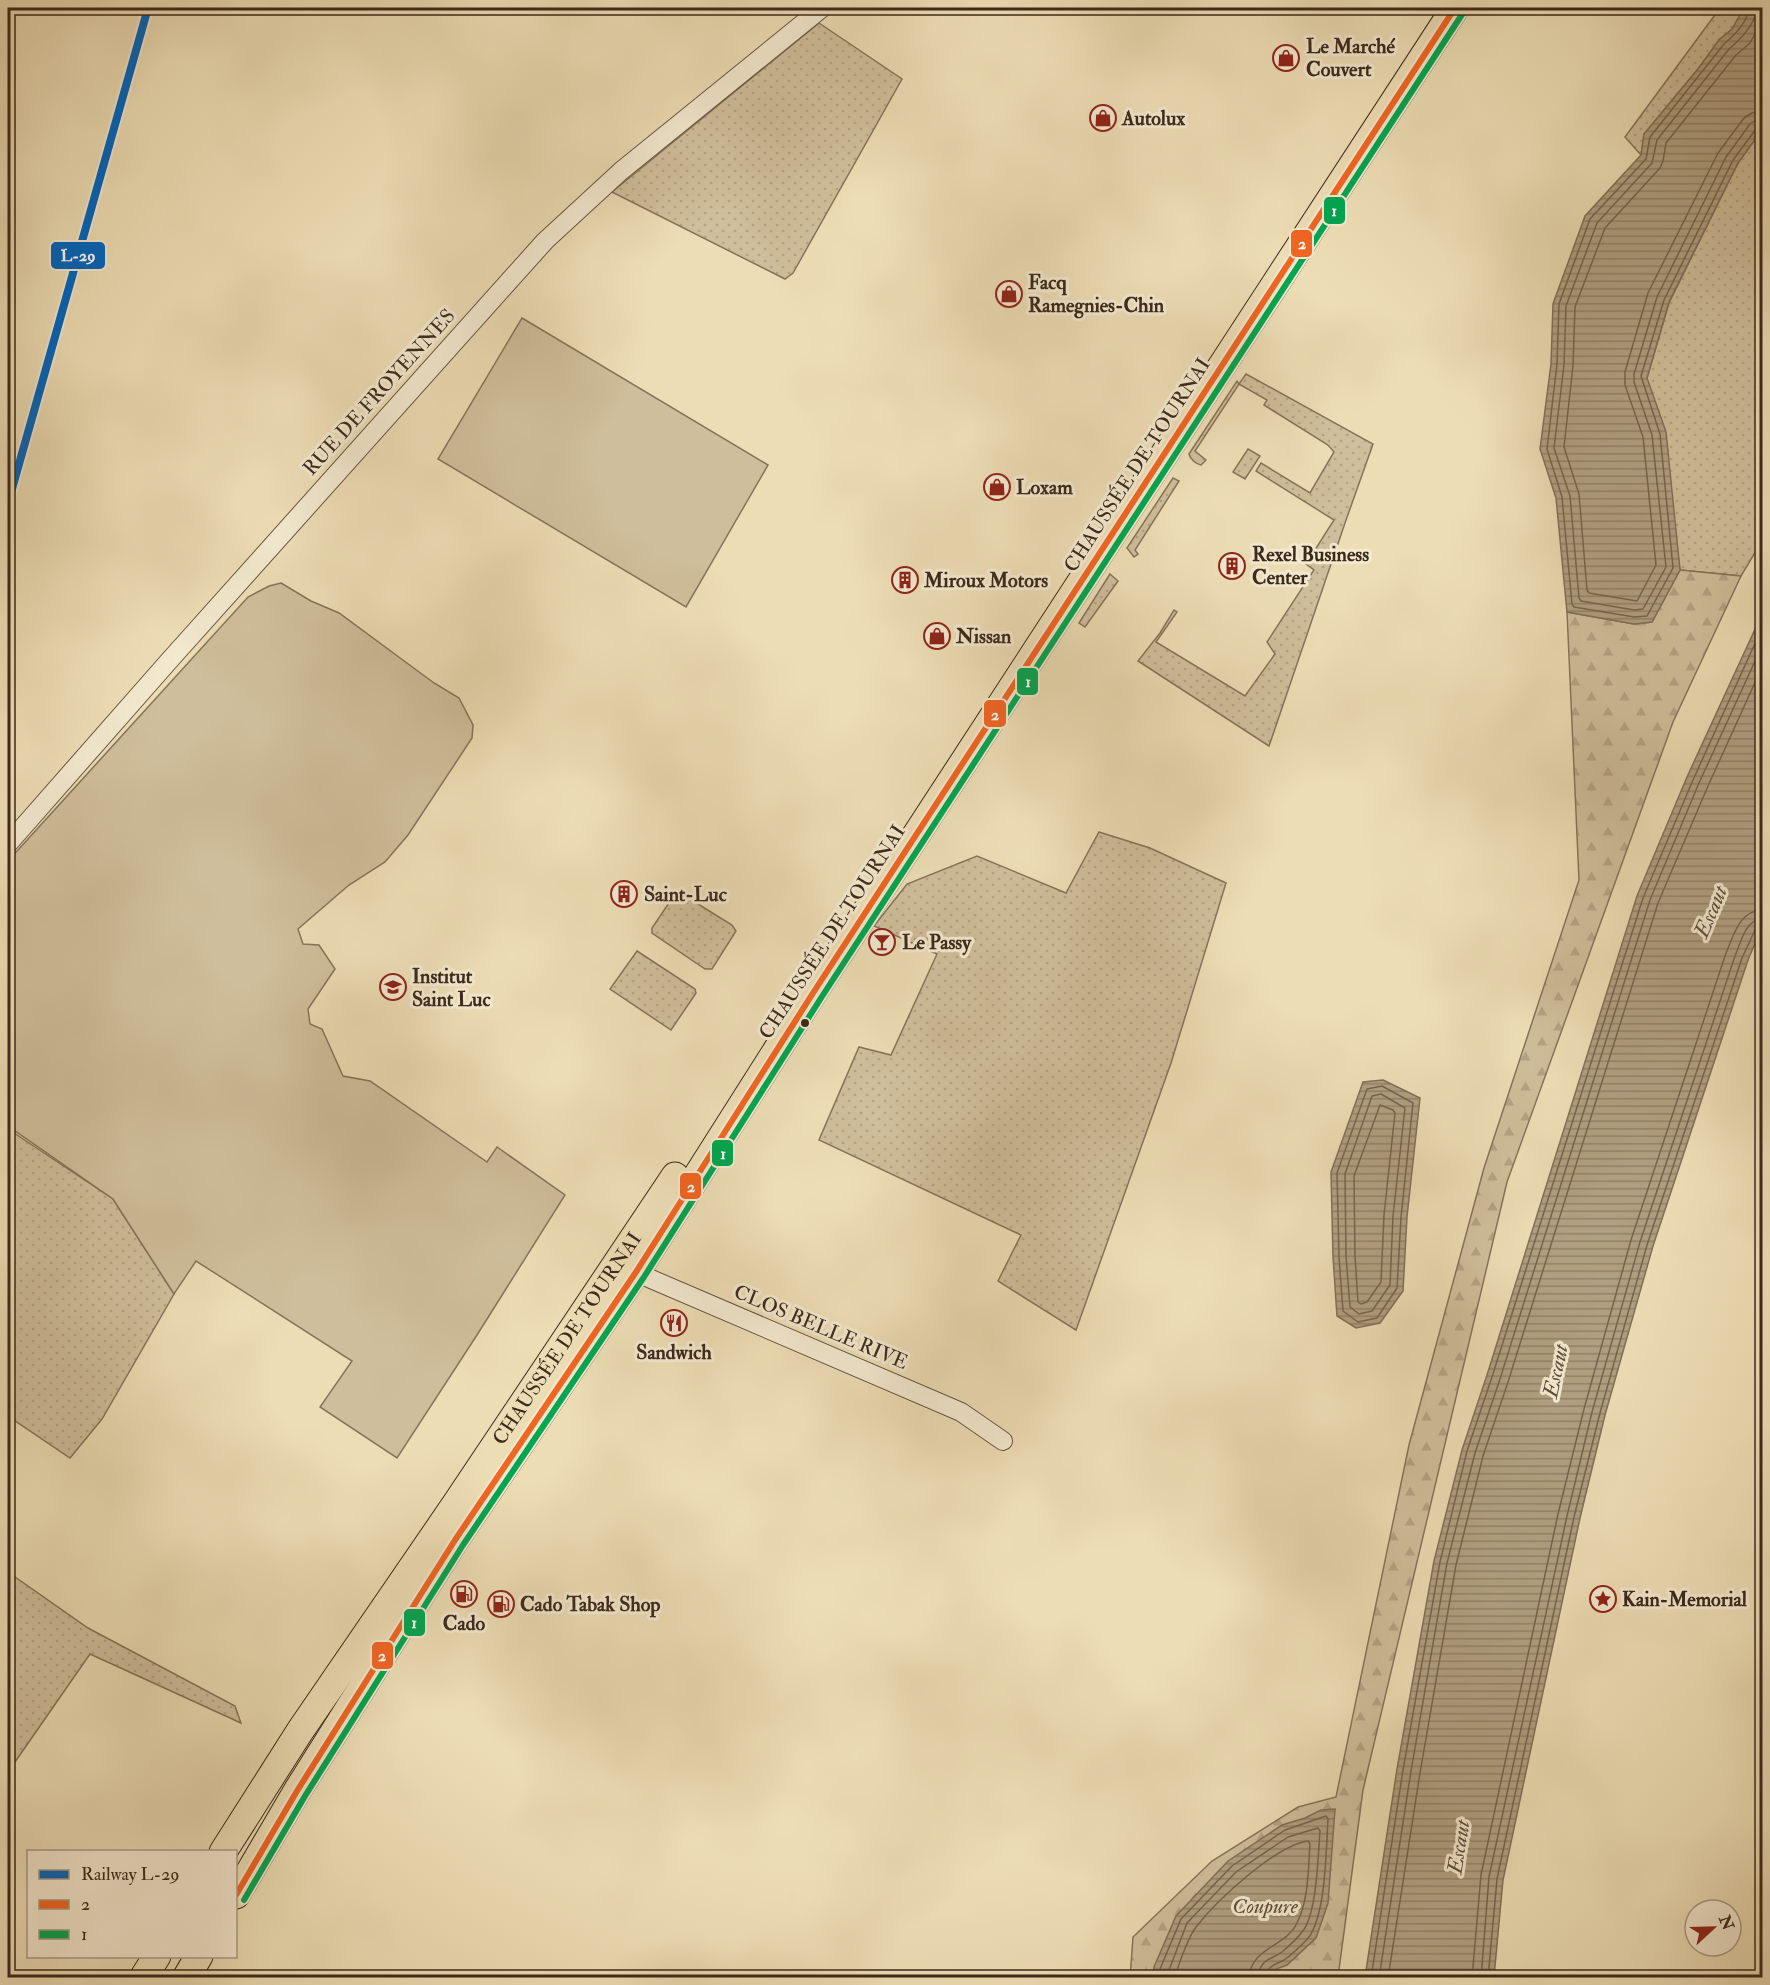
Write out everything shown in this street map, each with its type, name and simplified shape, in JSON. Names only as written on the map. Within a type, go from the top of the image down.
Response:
[{"type":"main road","name":"CHAUSSÉE DE TOURNAI","points":[[237,1892],[297,1791],[627,1267],[1434,8]]},
{"type":"main road","name":"CHAUSSÉE DE TOURNAI","points":[[224,1850],[300,1731],[469,1485],[627,1267],[813,993],[1455,8]]},
{"type":"main road","points":[[143,1977],[156,1958]]},
{"type":"main road","points":[[186,1977],[197,1958]]},
{"type":"street","name":"RUE DE FROYENNES","points":[[8,844],[545,241],[621,171],[822,8]]},
{"type":"street","name":"CLOS BELLE RIVE","points":[[627,1267],[961,1412],[1003,1441]]},
{"type":"green space","points":[[1720,8],[1744,8],[1732,29],[1719,40],[1644,134],[1641,155],[1625,137]]},
{"type":"green space","points":[[819,23],[902,79],[793,273],[785,279],[612,192]]},
{"type":"green space","points":[[1762,130],[1762,541],[1741,576],[1680,570],[1673,516],[1647,378],[1669,303],[1738,163]]},
{"type":"green space","points":[[522,318],[768,465],[686,607],[438,459]]},
{"type":"green space","points":[[1246,374],[1373,444],[1269,746],[1138,661],[1160,633],[1174,610],[1177,612],[1156,642],[1245,696],[1275,654],[1267,642],[1314,570],[1306,564],[1334,520],[1256,471],[1261,463],[1310,493],[1334,452],[1328,445],[1264,405],[1267,400],[1239,384]]},
{"type":"green space","points":[[1237,381],[1239,384],[1195,451],[1206,460],[1201,465],[1197,464],[1189,454]]},
{"type":"green space","points":[[1248,449],[1260,456],[1245,479],[1233,472]]},
{"type":"green space","points":[[1173,478],[1179,481],[1135,550],[1138,554],[1134,557],[1127,548]]},
{"type":"green space","points":[[1680,570],[1741,576],[1673,722],[1507,1182],[1363,1790],[1338,1977],[1130,1978],[1133,1937],[1212,1861],[1298,1807],[1336,1797],[1409,1445],[1484,1168],[1579,880],[1567,612],[1634,624],[1652,622]]},
{"type":"green space","points":[[1110,574],[1118,581],[1085,627],[1079,623]]},
{"type":"green space","points":[[281,583],[311,601],[339,613],[434,683],[459,698],[473,725],[472,738],[408,835],[385,862],[349,885],[298,929],[303,944],[319,945],[335,969],[308,1009],[310,1024],[322,1029],[343,1076],[370,1081],[487,1162],[497,1147],[565,1195],[397,1458],[320,1407],[352,1361],[196,1261],[174,1294],[113,1199],[8,1126],[8,861],[248,597],[269,586]]},
{"type":"green space","points":[[1099,832],[1150,848],[1226,883],[1171,1063],[1076,1330],[998,1281],[1021,1235],[819,1140],[859,1047],[891,1055],[937,954],[874,926],[907,884],[977,856],[1066,893]]},
{"type":"green space","points":[[677,891],[732,925],[736,931],[712,969],[705,969],[652,933],[652,928]]},
{"type":"green space","points":[[637,951],[695,989],[696,993],[671,1030],[610,989]]},
{"type":"green space","points":[[8,1129],[113,1199],[174,1294],[102,1419],[70,1458],[8,1416]]},
{"type":"green space","points":[[8,1572],[88,1628],[235,1706],[241,1723],[90,1654],[8,1772]]},
{"type":"water","points":[[1744,8],[1762,8],[1762,130],[1738,163],[1669,302],[1647,378],[1666,432],[1680,570],[1652,622],[1634,624],[1567,612],[1556,498],[1540,449],[1551,364],[1553,304],[1585,216],[1641,155],[1644,134],[1719,40],[1732,29]]},
{"type":"water","name":"Escaut","points":[[1762,614],[1762,927],[1748,960],[1653,1246],[1605,1415],[1580,1518],[1503,1880],[1494,1977],[1365,1977],[1397,1769],[1434,1561],[1462,1450],[1637,896],[1687,777]]},
{"type":"water","points":[[1383,1080],[1420,1098],[1407,1217],[1403,1291],[1380,1323],[1356,1328],[1337,1316],[1331,1172],[1363,1082]]},
{"type":"water","name":"Coupure","points":[[1335,1809],[1328,1903],[1316,1938],[1287,1965],[1276,1969],[1271,1977],[1152,1977],[1154,1967],[1176,1916],[1228,1861],[1282,1825],[1321,1810]]},
{"type":"rail line","name":"L-29","points":[[8,503],[148,8]]},
{"type":"transit line","name":"2","points":[[237,1893],[297,1791],[455,1540],[636,1272],[813,993],[1455,8]]},
{"type":"transit line","name":"1","points":[[244,1900],[305,1796],[463,1545],[644,1277],[821,998],[1463,13]]},
{"type":"place","name":"Le Marché Couvert","points":[[1286,58]]},
{"type":"place","name":"Autolux","points":[[1103,118]]},
{"type":"place","name":"Facq Ramegnies-Chin","points":[[1009,294]]},
{"type":"place","name":"Loxam","points":[[997,487]]},
{"type":"place","name":"Rexel Business Center","points":[[1232,566]]},
{"type":"place","name":"Miroux Motors","points":[[905,580]]},
{"type":"place","name":"Nissan","points":[[937,636]]},
{"type":"place","name":"Saint-Luc","points":[[624,894]]},
{"type":"place","name":"Le Passy","points":[[882,942]]},
{"type":"place","name":"Institut Saint Luc","points":[[393,987]]},
{"type":"place","name":"Sandwich","points":[[674,1323]]},
{"type":"place","name":"Cado","points":[[464,1594]]},
{"type":"place","name":"Kain-Memorial","points":[[1603,1599]]},
{"type":"place","name":"Cado Tabak Shop","points":[[501,1604]]}]
